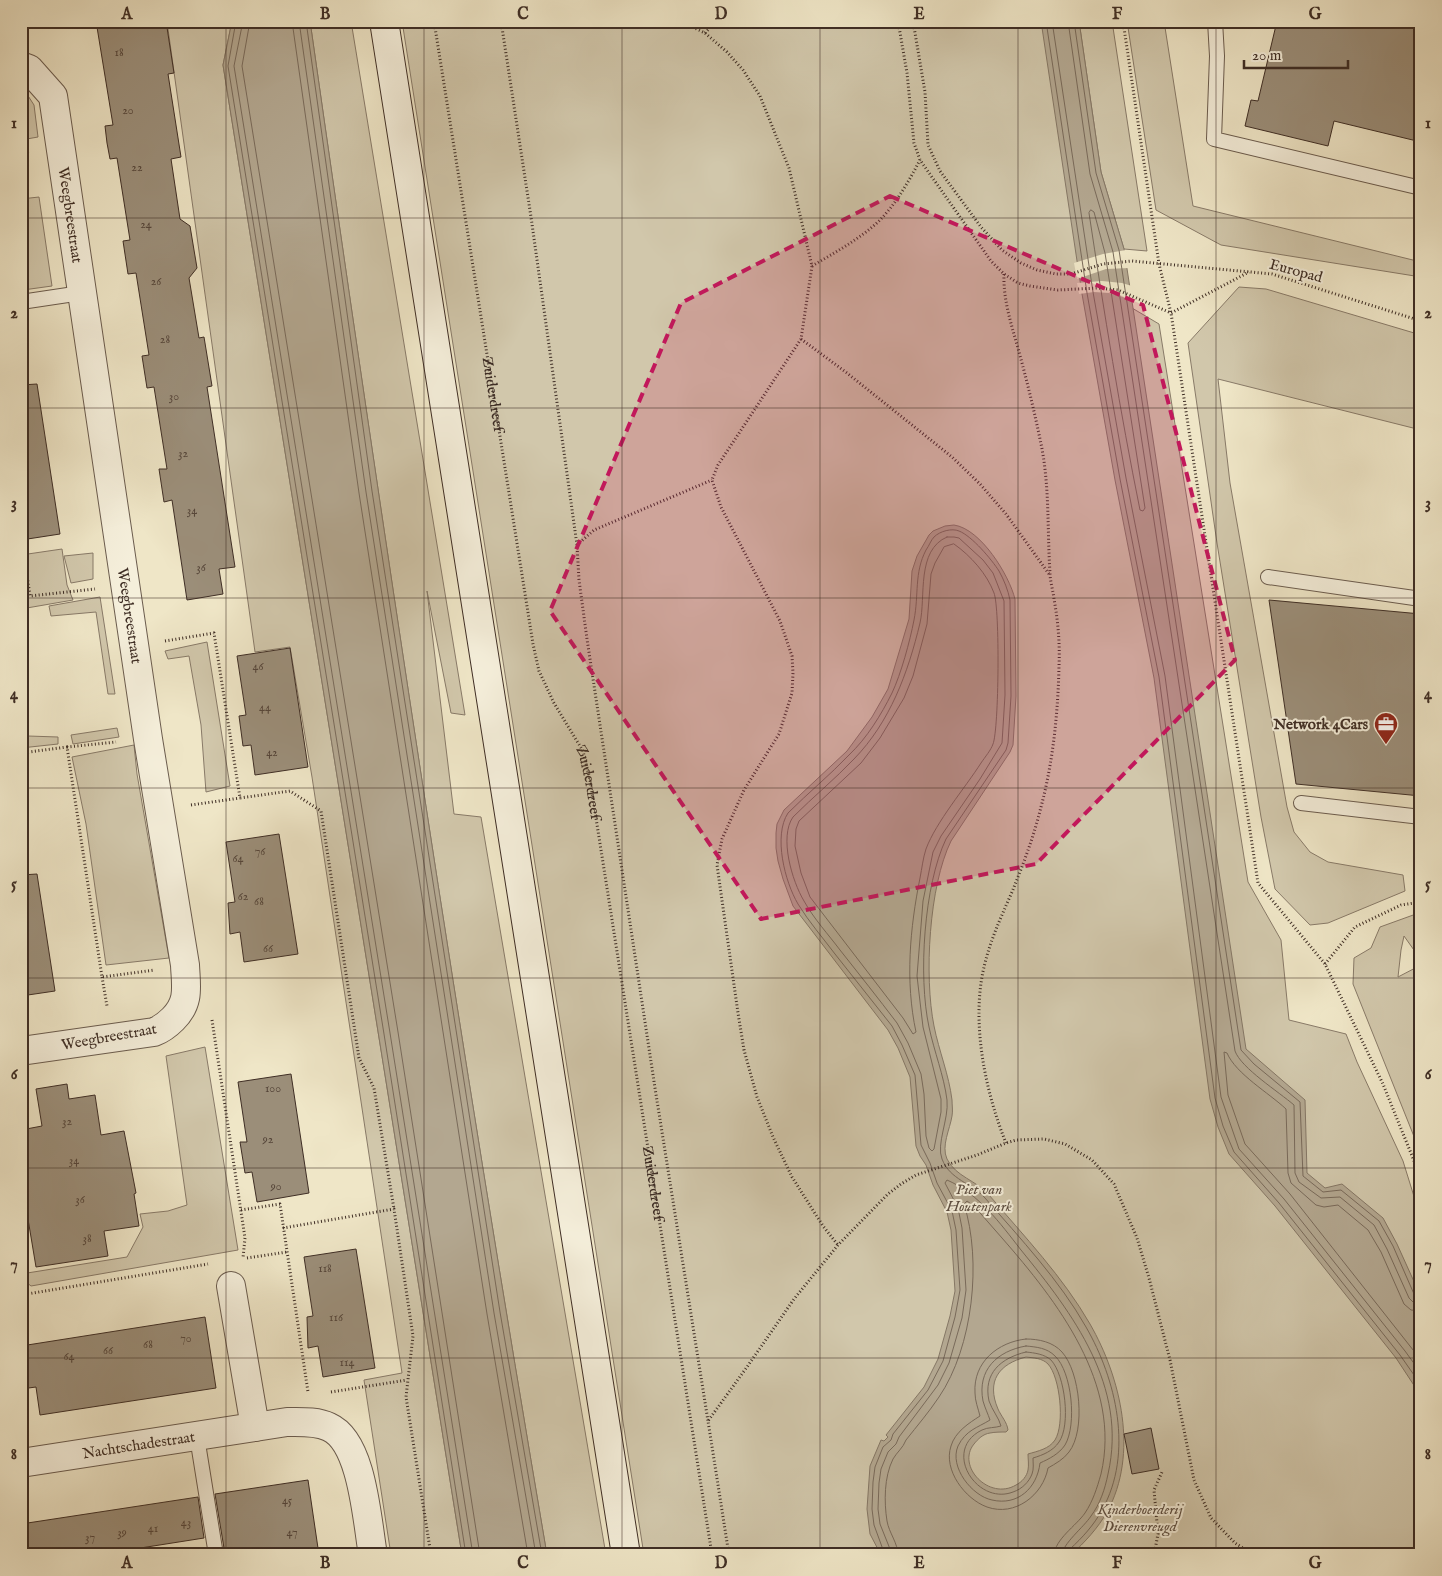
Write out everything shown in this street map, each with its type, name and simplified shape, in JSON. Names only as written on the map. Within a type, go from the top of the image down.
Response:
[{"type":"street","points":[[384,21],[626,1555]]},
{"type":"street","name":"Weegbreestraat","points":[[21,66],[29,70],[53,96],[148,739],[185,966],[185,1002],[180,1011],[163,1029],[154,1032],[21,1051]]},
{"type":"street","points":[[233,1273],[255,1427]]},
{"type":"street","name":"Nachtschadestraat","points":[[21,1463],[287,1422],[305,1422],[329,1426],[340,1434],[349,1446],[358,1471],[372,1555]]},
{"type":"lane","points":[[1215,21],[1214,139],[1421,188]]},
{"type":"lane","points":[[21,302],[81,293]]},
{"type":"lane","points":[[1268,577],[1421,599]]},
{"type":"lane","points":[[1301,803],[1421,817]]},
{"type":"lane","points":[[197,1437],[216,1555]]},
{"type":"path","name":"Zuiderdreef","points":[[434,21],[533,644],[542,678],[583,751],[590,780],[712,1555]]},
{"type":"path","points":[[501,21],[531,217],[577,545],[579,580],[588,648],[729,1555]]},
{"type":"path","points":[[680,21],[705,33],[726,52],[743,70],[760,96],[789,168],[812,266],[801,339],[718,464],[712,480],[721,507],[780,621],[792,656],[793,665],[792,693],[780,734],[744,790],[722,838],[717,865],[744,1050],[757,1097],[792,1177],[823,1226],[838,1245]]},
{"type":"path","points":[[705,33],[716,21]]},
{"type":"path","points":[[898,21],[907,72],[914,143],[920,160],[979,245],[1004,274],[1018,283],[1058,290],[1098,288],[1118,290],[1171,313],[1250,272]]},
{"type":"path","name":"Europad","points":[[913,21],[925,92],[928,145],[940,171],[981,228],[1002,250],[1021,263],[1037,270],[1056,274],[1071,274],[1102,264],[1132,261],[1272,274],[1421,321]]},
{"type":"path","points":[[1123,21],[1158,264],[1171,313],[1258,883],[1325,964],[1383,1084],[1421,1178]]},
{"type":"path","points":[[812,266],[879,221],[908,182],[920,160]]},
{"type":"path","points":[[1004,274],[1003,288],[1006,306],[1029,388],[1041,442],[1048,490],[1050,575],[1059,638],[1059,666],[1054,730],[1041,808],[995,932],[984,967],[980,993],[983,1057],[988,1086],[997,1121],[1006,1142]]},
{"type":"path","points":[[801,339],[847,373],[952,457],[980,484],[1006,514],[1050,575]]},
{"type":"path","points":[[577,545],[594,530],[712,480]]},
{"type":"path","points":[[21,568],[26,568],[30,596],[126,586]]},
{"type":"path","points":[[135,646],[214,633],[240,798]]},
{"type":"path","points":[[21,753],[148,739]]},
{"type":"path","points":[[67,747],[102,977],[185,966]]},
{"type":"path","points":[[158,803],[182,806],[290,791],[321,811],[359,1058],[374,1088],[414,1336],[406,1398],[431,1555]]},
{"type":"path","points":[[1325,964],[1355,927],[1401,905],[1421,902]]},
{"type":"path","points":[[210,1012],[245,1238],[243,1258],[233,1273]]},
{"type":"path","points":[[708,1421],[794,1299],[838,1245],[888,1194],[916,1175],[977,1155],[1006,1142],[1044,1139],[1065,1144],[1092,1160],[1114,1184],[1137,1238],[1149,1278],[1170,1360],[1194,1480],[1211,1518],[1235,1543],[1254,1555]]},
{"type":"path","points":[[241,1210],[280,1204],[308,1396]]},
{"type":"path","points":[[283,1228],[394,1209]]},
{"type":"path","points":[[243,1258],[287,1252]]},
{"type":"path","points":[[21,1295],[214,1263]]},
{"type":"path","points":[[328,1392],[407,1380]]},
{"type":"path","points":[[1154,1555],[1158,1534],[1154,1490],[1162,1472]]},
{"type":"highlighted area","points":[[890,196],[1143,305],[1235,660],[1036,864],[761,919],[550,611],[681,303]]},
{"type":"green space","points":[[159,21],[232,21],[223,65],[462,1555],[391,1555],[364,1380],[402,1373],[312,777],[290,647],[255,652],[168,29]]},
{"type":"green space","points":[[310,21],[351,21],[465,715],[451,713],[427,591],[454,814],[481,817],[606,1555],[547,1555],[423,789]]},
{"type":"green space","name":"Piet van Houtenpark","points":[[402,21],[1052,21],[1168,541],[1132,308],[1159,324],[1248,882],[1281,940],[1289,1020],[1346,1034],[1403,1161],[1421,1219],[1421,1555],[644,1555]]},
{"type":"green space","points":[[1079,21],[1112,21],[1147,251],[1124,249],[1101,172]]},
{"type":"green space","points":[[1127,21],[1164,21],[1193,206],[1421,262],[1421,277],[1221,245],[1156,210]]},
{"type":"green space","points":[[21,85],[34,105],[38,137],[21,140]]},
{"type":"green space","points":[[39,197],[52,286],[23,290],[21,277],[21,199]]},
{"type":"green space","points":[[1239,287],[1266,289],[1421,335],[1421,430],[1218,379],[1230,483],[1287,807],[1294,832],[1310,852],[1328,862],[1403,875],[1405,891],[1328,923],[1310,925],[1275,889],[1261,817],[1217,543],[1188,343]]},
{"type":"green space","points":[[62,549],[67,585],[73,600],[21,609],[21,555]]},
{"type":"green space","points":[[93,553],[93,579],[71,583],[64,556]]},
{"type":"green space","points":[[100,597],[115,694],[108,694],[96,612],[51,616],[49,606]]},
{"type":"green space","points":[[207,642],[230,786],[206,792],[201,725],[189,656],[168,659],[165,651]]},
{"type":"green space","points":[[21,702],[28,736],[58,737],[58,744],[21,748]]},
{"type":"green space","points":[[117,728],[119,737],[73,744],[71,735]]},
{"type":"green space","points":[[134,745],[137,774],[169,958],[106,965],[86,824],[72,757]]},
{"type":"green space","points":[[1416,914],[1421,960],[1404,936],[1398,977],[1421,965],[1421,1154],[1353,984],[1354,958],[1371,948],[1380,927]]},
{"type":"green space","points":[[205,1047],[238,1250],[31,1286],[21,1278],[21,1274],[127,1257],[143,1227],[140,1214],[168,1211],[187,1205],[166,1056]]},
{"type":"water","points":[[232,21],[310,21],[423,789],[547,1555],[462,1555],[223,65]]},
{"type":"water","points":[[1041,21],[1079,21],[1101,172],[1124,249],[1246,1049],[1305,1100],[1307,1173],[1325,1188],[1342,1184],[1383,1218],[1397,1244],[1421,1297],[1421,1396],[1396,1358],[1275,1206],[1229,1154],[1218,1127],[1210,1099],[1154,678],[1115,480],[1082,294]]},
{"type":"water","points":[[954,525],[964,528],[984,544],[1000,566],[1012,589],[1015,599],[1016,696],[1013,745],[951,841],[944,860],[933,906],[929,957],[931,1006],[952,1100],[952,1114],[945,1143],[945,1154],[956,1170],[989,1195],[1055,1273],[1090,1324],[1110,1368],[1122,1416],[1124,1441],[1122,1466],[1117,1489],[1107,1512],[1091,1535],[1071,1555],[881,1555],[870,1534],[867,1509],[870,1466],[881,1440],[884,1441],[888,1437],[886,1435],[924,1387],[938,1359],[950,1316],[955,1291],[951,1230],[947,1212],[916,1146],[910,1077],[898,1048],[888,1030],[793,906],[783,879],[776,848],[777,824],[784,810],[847,751],[872,717],[888,689],[909,619],[912,571],[917,556],[929,535],[933,531],[945,526]],"holes":[[[1026,1357],[1046,1362],[1056,1379],[1060,1401],[1058,1433],[1050,1446],[1028,1454],[1027,1472],[1020,1482],[1006,1489],[996,1488],[986,1485],[972,1471],[969,1462],[970,1453],[974,1444],[983,1436],[1008,1430],[995,1399],[994,1382],[1002,1369]]]},
{"type":"pier","points":[[1126,250],[1129,268],[1106,269],[1077,279],[1074,263],[1103,254]]},
{"type":"pier","points":[[1102,281],[1132,286],[1134,303],[1109,293],[1079,294],[1077,283]]},
{"type":"building","points":[[96,21],[166,21],[174,73],[168,74],[181,157],[171,159],[180,219],[190,226],[197,268],[189,278],[199,338],[204,337],[212,386],[207,387],[235,567],[219,569],[223,594],[187,600],[172,500],[164,502],[159,469],[167,469],[154,387],[147,388],[142,356],[149,355],[136,273],[128,274],[123,241],[130,240],[117,158],[110,159],[107,143],[105,126],[113,125]]},
{"type":"building","points":[[1277,21],[1421,21],[1421,142],[1334,121],[1328,146],[1245,126],[1251,100],[1258,101]]},
{"type":"building","points":[[37,384],[60,534],[21,540],[21,385]]},
{"type":"building","points":[[1269,600],[1421,614],[1421,796],[1296,784]]},
{"type":"building","points":[[290,648],[308,767],[255,775],[251,745],[243,746],[239,716],[246,715],[237,656]]},
{"type":"building","points":[[279,834],[298,954],[244,962],[240,932],[230,934],[228,903],[235,902],[226,842]]},
{"type":"building","points":[[37,874],[55,991],[21,996],[21,875]]},
{"type":"building","points":[[291,1074],[309,1193],[257,1202],[252,1172],[245,1173],[240,1142],[247,1142],[238,1082]]},
{"type":"building","points":[[67,1084],[69,1099],[95,1095],[101,1135],[124,1131],[136,1193],[134,1194],[139,1226],[104,1231],[108,1256],[36,1267],[21,1177],[21,1130],[42,1126],[36,1089]]},
{"type":"building","points":[[356,1249],[375,1368],[323,1377],[318,1346],[308,1348],[307,1317],[313,1316],[304,1257]]},
{"type":"building","points":[[205,1317],[216,1388],[40,1415],[36,1387],[21,1389],[21,1346]]},
{"type":"building","points":[[1151,1428],[1159,1469],[1132,1474],[1124,1434]]},
{"type":"building","points":[[308,1480],[319,1555],[225,1554],[215,1494]]},
{"type":"building","points":[[198,1497],[204,1538],[96,1555],[21,1555],[21,1524]]},
{"type":"place","name":"Network 4Cars","points":[[1386,745]]},
{"type":"park label","name":"Kinderboerderij Dierenvreugd","points":[[1140,1518]]}]
